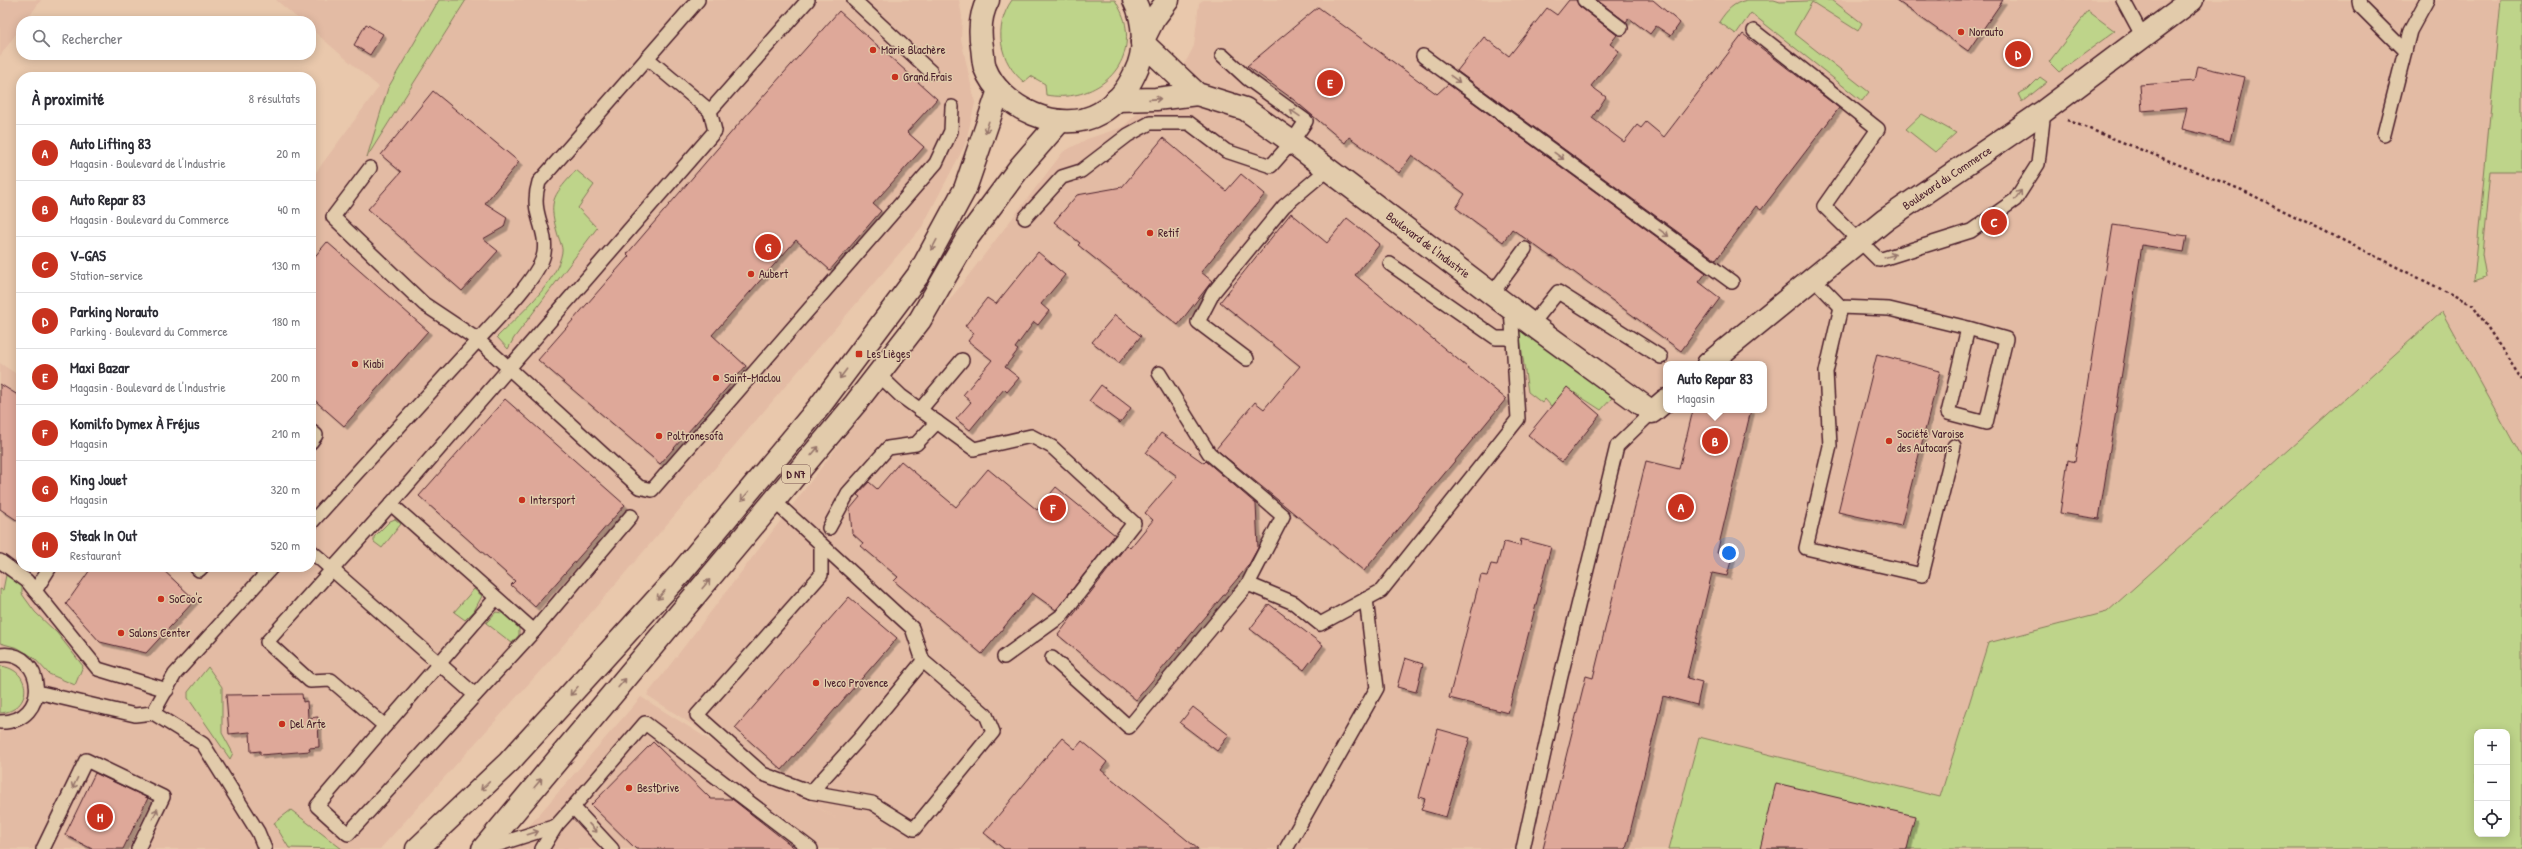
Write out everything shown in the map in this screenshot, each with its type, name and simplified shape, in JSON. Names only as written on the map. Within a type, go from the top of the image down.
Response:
[{"type":"main road","points":[[986,1],[979,32],[985,68],[999,90],[1018,106],[1039,116],[1060,121],[1099,114],[1128,88],[1140,64],[1142,42],[1140,12],[1134,0]]},
{"type":"main road","points":[[1142,42],[1153,20],[1168,0]]},
{"type":"main road","name":"Boulevard du Commerce","points":[[1712,361],[1885,220],[2044,111],[2192,0]]},
{"type":"main road","name":"Boulevard de l'Industrie","points":[[1142,42],[1197,94]]},
{"type":"main road","name":"D N7","points":[[417,849],[514,757],[680,574],[819,407],[919,274],[965,189],[999,90]]},
{"type":"main road","name":"Boulevard de l'Industrie","points":[[1116,100],[1156,99],[1197,94],[1245,109],[1292,142],[1532,324],[1659,406]]},
{"type":"main road","name":"D N7","points":[[483,849],[774,501],[878,374],[920,320],[968,237],[1020,167],[1060,121]]},
{"type":"lane","points":[[316,518],[478,340],[538,269],[544,253],[542,234],[535,209],[535,196],[539,182],[698,0]]},
{"type":"lane","points":[[710,111],[808,0]]},
{"type":"lane","points":[[854,0],[931,72]]},
{"type":"lane","points":[[1584,0],[1621,28]]},
{"type":"lane","points":[[2122,0],[2143,37]]},
{"type":"lane","points":[[2358,0],[2360,6],[2405,51]]},
{"type":"lane","points":[[2384,134],[2410,31],[2427,0]]},
{"type":"lane","points":[[1754,31],[1878,128],[1824,206],[1861,240],[1879,260],[1971,231],[2015,200],[2038,164],[2044,111]]},
{"type":"lane","points":[[1025,218],[1062,177],[1081,171],[1128,135],[1150,124],[1189,123],[1226,151],[1271,166],[1292,142],[1306,121],[1248,79],[1222,55]]},
{"type":"lane","points":[[1423,56],[1732,282]]},
{"type":"lane","points":[[385,726],[331,680],[310,681],[266,642],[391,504],[510,369],[715,131],[710,111],[647,58]]},
{"type":"lane","points":[[370,168],[333,217],[424,304],[478,340],[640,487],[652,490],[936,163],[951,131],[952,108]]},
{"type":"lane","points":[[1247,359],[1198,322],[1213,293],[1284,206],[1328,169]]},
{"type":"lane","points":[[1492,294],[1525,249]]},
{"type":"lane","points":[[1390,264],[1496,338],[1513,338]]},
{"type":"lane","points":[[1813,278],[1841,307],[1889,309],[1968,328],[2006,339],[1986,423],[1948,413],[1968,328]]},
{"type":"lane","points":[[1532,324],[1558,292],[1661,357]]},
{"type":"lane","points":[[1841,307],[1826,372],[1830,446],[1806,548],[1922,575],[1954,446]]},
{"type":"lane","points":[[1248,584],[1294,603],[1320,624],[1380,591],[1518,419],[1511,308]]},
{"type":"lane","points":[[920,410],[962,360]]},
{"type":"lane","points":[[1052,658],[1129,727],[1248,584],[1283,516],[1209,453],[1159,373]]},
{"type":"lane","points":[[878,374],[920,410],[974,450],[1031,436],[1052,447],[1134,523],[1061,616],[1004,657]]},
{"type":"lane","points":[[1523,849],[1560,680],[1617,446],[1659,406]]},
{"type":"lane","points":[[829,528],[848,493],[888,448],[916,444],[937,422]]},
{"type":"lane","points":[[774,501],[821,544],[912,628],[923,660],[986,715],[993,732],[914,829],[872,803],[811,792],[762,774],[696,715],[821,575],[821,544]]},
{"type":"lane","points":[[391,504],[534,631]]},
{"type":"lane","points":[[496,598],[317,806],[348,834],[534,631],[631,516]]},
{"type":"lane","points":[[316,556],[331,571],[476,695]]},
{"type":"lane","points":[[0,562],[27,581],[98,669],[167,690]]},
{"type":"lane","points":[[35,591],[47,572]]},
{"type":"lane","points":[[153,713],[175,674],[267,572]]},
{"type":"lane","points":[[1286,849],[1377,688],[1366,599]]},
{"type":"lane","points":[[0,655],[15,656],[24,662],[32,670],[36,681],[37,692],[34,703],[28,712],[19,719],[0,722]]},
{"type":"lane","points":[[811,792],[859,739],[923,660]]},
{"type":"lane","points":[[37,692],[135,714],[153,713],[203,744],[258,832],[265,849]]},
{"type":"lane","points":[[542,849],[556,826],[645,723],[811,849]]},
{"type":"lane","points":[[43,849],[86,760],[163,797],[138,849]]},
{"type":"lane","points":[[573,807],[612,849]]},
{"type":"lane","points":[[483,849],[556,826]]},
{"type":"path","points":[[2044,111],[2242,190],[2473,305],[2522,380]]},
{"type":"shaded area","points":[[0,0],[41,0],[30,16],[16,16],[16,34],[0,56]]},
{"type":"shaded area","points":[[276,0],[959,0],[962,16],[961,39],[975,103],[965,145],[922,227],[559,650],[380,849],[0,849],[0,363],[16,374],[16,572],[316,572],[316,172],[379,87],[316,33],[316,16],[295,16]]},
{"type":"shaded area","points":[[1203,0],[2522,0],[2522,458],[2441,313],[2107,612],[1988,643],[1940,797],[1699,737],[1669,849],[509,849],[641,697],[835,818],[647,695],[1063,152],[1087,139],[1123,127],[1181,71],[1194,46],[1199,3]]},
{"type":"green space","points":[[439,0],[466,0],[367,157],[388,88]]},
{"type":"green space","points":[[1012,0],[1115,0],[1125,21],[1126,45],[1122,59],[1114,72],[1104,82],[1091,90],[1077,95],[1046,95],[1045,84],[1031,76],[1024,82],[1009,65],[1004,54],[1002,44],[1002,21]]},
{"type":"green space","points":[[1747,0],[1774,0],[1780,2],[1832,0],[1862,23],[1858,31],[1812,2],[1794,33],[1869,92],[1862,101],[1751,13],[1736,34],[1719,22],[1731,8],[1738,3]]},
{"type":"green space","points":[[2501,0],[2522,0],[2522,171],[2490,171],[2482,254],[2486,277],[2474,281]]},
{"type":"green space","points":[[2088,11],[2115,31],[2059,72],[2049,62]]},
{"type":"green space","points":[[2040,77],[2047,82],[2022,102],[2018,94],[2028,89]]},
{"type":"green space","points":[[1922,114],[1956,133],[1935,152],[1906,129]]},
{"type":"green space","points":[[576,170],[594,185],[578,208],[597,228],[514,338],[508,349],[497,337],[536,298],[545,287],[559,264],[562,250],[554,221],[553,204],[558,192]]},
{"type":"green space","points":[[2442,312],[2522,458],[2522,849],[1669,849],[1699,737],[1940,797],[1988,643],[2107,612]]},
{"type":"green space","points":[[1523,328],[1612,398],[1601,410],[1567,388],[1551,406],[1545,399],[1542,403],[1528,392],[1519,332]]},
{"type":"green space","points":[[395,519],[401,524],[382,548],[374,542],[374,537],[390,521]]},
{"type":"green space","points":[[6,575],[22,581],[22,594],[35,612],[57,633],[83,666],[75,685],[49,674],[33,657],[18,648],[0,643],[0,589],[3,590]]},
{"type":"green space","points":[[474,589],[482,596],[474,611],[465,620],[454,612]]},
{"type":"green space","points":[[496,612],[502,613],[519,628],[519,635],[512,643],[486,623]]},
{"type":"green space","points":[[0,666],[11,669],[19,674],[25,690],[19,705],[11,711],[0,713]]},
{"type":"green space","points":[[208,667],[222,687],[222,733],[233,753],[230,759],[188,698],[188,692]]},
{"type":"green space","points":[[291,810],[342,849],[289,848],[274,823]]},
{"type":"building","points":[[1569,0],[1576,0],[1579,6],[1617,35],[1610,44],[1619,51],[1591,86],[1606,97],[1592,118],[1624,142],[1637,125],[1641,128],[1646,122],[1664,137],[1743,34],[1839,108],[1761,210],[1756,206],[1716,260],[1457,71],[1484,37],[1509,56],[1547,8],[1557,15]]},
{"type":"building","points":[[1597,0],[1653,0],[1680,23],[1671,36],[1656,26],[1650,34],[1629,18],[1626,22]]},
{"type":"building","name":"Norauto","points":[[1896,0],[2003,0],[1968,51]]},
{"type":"building","points":[[1318,7],[1437,94],[1448,84],[1706,273],[1699,282],[1720,298],[1681,351],[1552,256],[1551,257],[1512,229],[1503,242],[1456,208],[1465,194],[1412,155],[1399,173],[1349,137],[1345,143],[1294,100],[1247,66]]},
{"type":"building","points":[[839,11],[937,99],[907,132],[924,147],[873,204],[881,211],[830,270],[796,240],[712,335],[746,366],[660,464],[538,360],[629,256],[627,254],[735,128]]},
{"type":"building","points":[[366,24],[383,34],[370,55],[354,45]]},
{"type":"building","points":[[2197,66],[2245,77],[2230,141],[2182,129],[2187,107],[2142,111],[2140,85],[2194,81]]},
{"type":"building","points":[[433,91],[519,162],[485,203],[507,217],[504,227],[483,239],[498,251],[462,291],[368,209],[401,172],[381,155]]},
{"type":"building","name":"Retif","points":[[1163,138],[1226,191],[1241,174],[1265,194],[1201,272],[1212,281],[1178,325],[1078,245],[1080,243],[1054,222],[1077,195],[1122,187]]},
{"type":"building","points":[[1291,213],[1327,243],[1347,218],[1380,244],[1355,275],[1506,399],[1364,571],[1216,449],[1255,402],[1264,409],[1300,366],[1220,302]]},
{"type":"building","points":[[2113,225],[2187,236],[2184,252],[2142,245],[2099,519],[2060,513],[2068,460],[2075,462]]},
{"type":"building","name":"Kiabi","points":[[327,242],[428,331],[344,426],[316,401],[316,255]]},
{"type":"building","points":[[1038,252],[1065,275],[1041,304],[1049,311],[1038,325],[1034,322],[1015,348],[1018,350],[1005,367],[1019,378],[1007,392],[1004,389],[970,430],[956,419],[971,402],[963,395],[992,360],[968,341],[974,333],[965,326],[987,298],[996,304]]},
{"type":"building","points":[[1115,315],[1141,336],[1119,363],[1092,342]]},
{"type":"building","name":"Société Varoise des Autocars","points":[[1877,354],[1940,371],[1901,526],[1838,512]]},
{"type":"building","points":[[0,384],[16,394],[16,520],[0,509]]},
{"type":"building","points":[[1101,385],[1131,408],[1120,423],[1089,401]]},
{"type":"building","points":[[1567,387],[1600,415],[1562,462],[1528,435]]},
{"type":"building","name":"Intersport","points":[[505,399],[625,505],[535,607],[511,585],[515,581],[419,496]]},
{"type":"building","points":[[1692,413],[1750,413],[1717,553],[1732,557],[1727,576],[1712,573],[1687,678],[1702,682],[1697,705],[1663,696],[1626,849],[1543,849],[1586,676],[1593,678],[1646,461],[1679,469]]},
{"type":"building","points":[[1161,433],[1204,463],[1206,461],[1256,504],[1258,548],[1248,566],[1136,700],[1058,635],[1127,545],[1130,548],[1153,520],[1145,513],[1177,476],[1146,453]]},
{"type":"building","points":[[901,461],[956,507],[988,469],[1037,510],[1056,487],[1115,535],[1056,610],[1032,593],[982,654],[894,581],[898,577],[861,546],[863,543],[852,533],[850,509],[860,497],[857,495],[869,482],[877,489]]},
{"type":"building","points":[[1521,539],[1551,547],[1508,713],[1449,698],[1481,575],[1487,576],[1491,564],[1497,565],[1503,544],[1505,542],[1520,546]]},
{"type":"building","points":[[88,572],[165,572],[195,600],[146,653],[100,642],[66,604]]},
{"type":"building","name":"Iveco Provence","points":[[849,597],[897,638],[782,770],[735,728]]},
{"type":"building","points":[[1269,604],[1323,645],[1304,670],[1250,629]]},
{"type":"building","points":[[1405,658],[1423,664],[1416,692],[1397,687]]},
{"type":"building","points":[[302,694],[303,702],[307,701],[308,718],[318,717],[319,747],[309,748],[310,751],[260,755],[260,751],[251,752],[250,732],[229,734],[226,695]]},
{"type":"building","points":[[1193,707],[1229,735],[1217,751],[1180,723]]},
{"type":"building","points":[[1438,729],[1470,738],[1446,817],[1421,810],[1425,799],[1419,797]]},
{"type":"building","points":[[1062,738],[1075,749],[1082,741],[1107,762],[1101,770],[1198,849],[1004,849],[984,833]]},
{"type":"building","points":[[653,742],[711,799],[732,799],[796,849],[636,849],[591,805]]},
{"type":"building","points":[[95,773],[148,798],[123,849],[92,849],[65,835]]},
{"type":"building","points":[[1776,783],[1915,816],[1907,849],[1760,849]]},
{"type":"place","name":"Norauto","points":[[1961,32]]},
{"type":"place","name":"Marie Blachère","points":[[873,50]]},
{"type":"place","name":"Parking Norauto","points":[[2018,54]]},
{"type":"place","name":"Grand Frais","points":[[895,77]]},
{"type":"place","name":"Maxi Bazar","points":[[1330,83]]},
{"type":"place","name":"V-GAS","points":[[1994,222]]},
{"type":"place","name":"Retif","points":[[1150,233]]},
{"type":"place","name":"King Jouet","points":[[768,247]]},
{"type":"place","name":"Aubert","points":[[751,274]]},
{"type":"place","name":"Les Lièges","points":[[859,354]]},
{"type":"place","name":"Kiabi","points":[[355,364]]},
{"type":"place","name":"Saint-Maclou","points":[[716,378]]},
{"type":"place","name":"Poltronesofà","points":[[659,436]]},
{"type":"place","name":"Auto Repar 83","points":[[1715,441]]},
{"type":"place","name":"Société Varoise des Autocars","points":[[1889,441]]},
{"type":"place","name":"Intersport","points":[[522,500]]},
{"type":"place","name":"Auto Lifting 83","points":[[1681,507]]},
{"type":"place","name":"Komilfo Dymex À Fréjus","points":[[1053,508]]},
{"type":"place","name":"SoCoo'c","points":[[161,599]]},
{"type":"place","name":"Salons Center","points":[[121,633]]},
{"type":"place","name":"Iveco Provence","points":[[816,683]]},
{"type":"place","name":"Del Arte","points":[[282,724]]},
{"type":"place","name":"BestDrive","points":[[629,788]]},
{"type":"place","name":"Steak In Out","points":[[100,817]]}]
